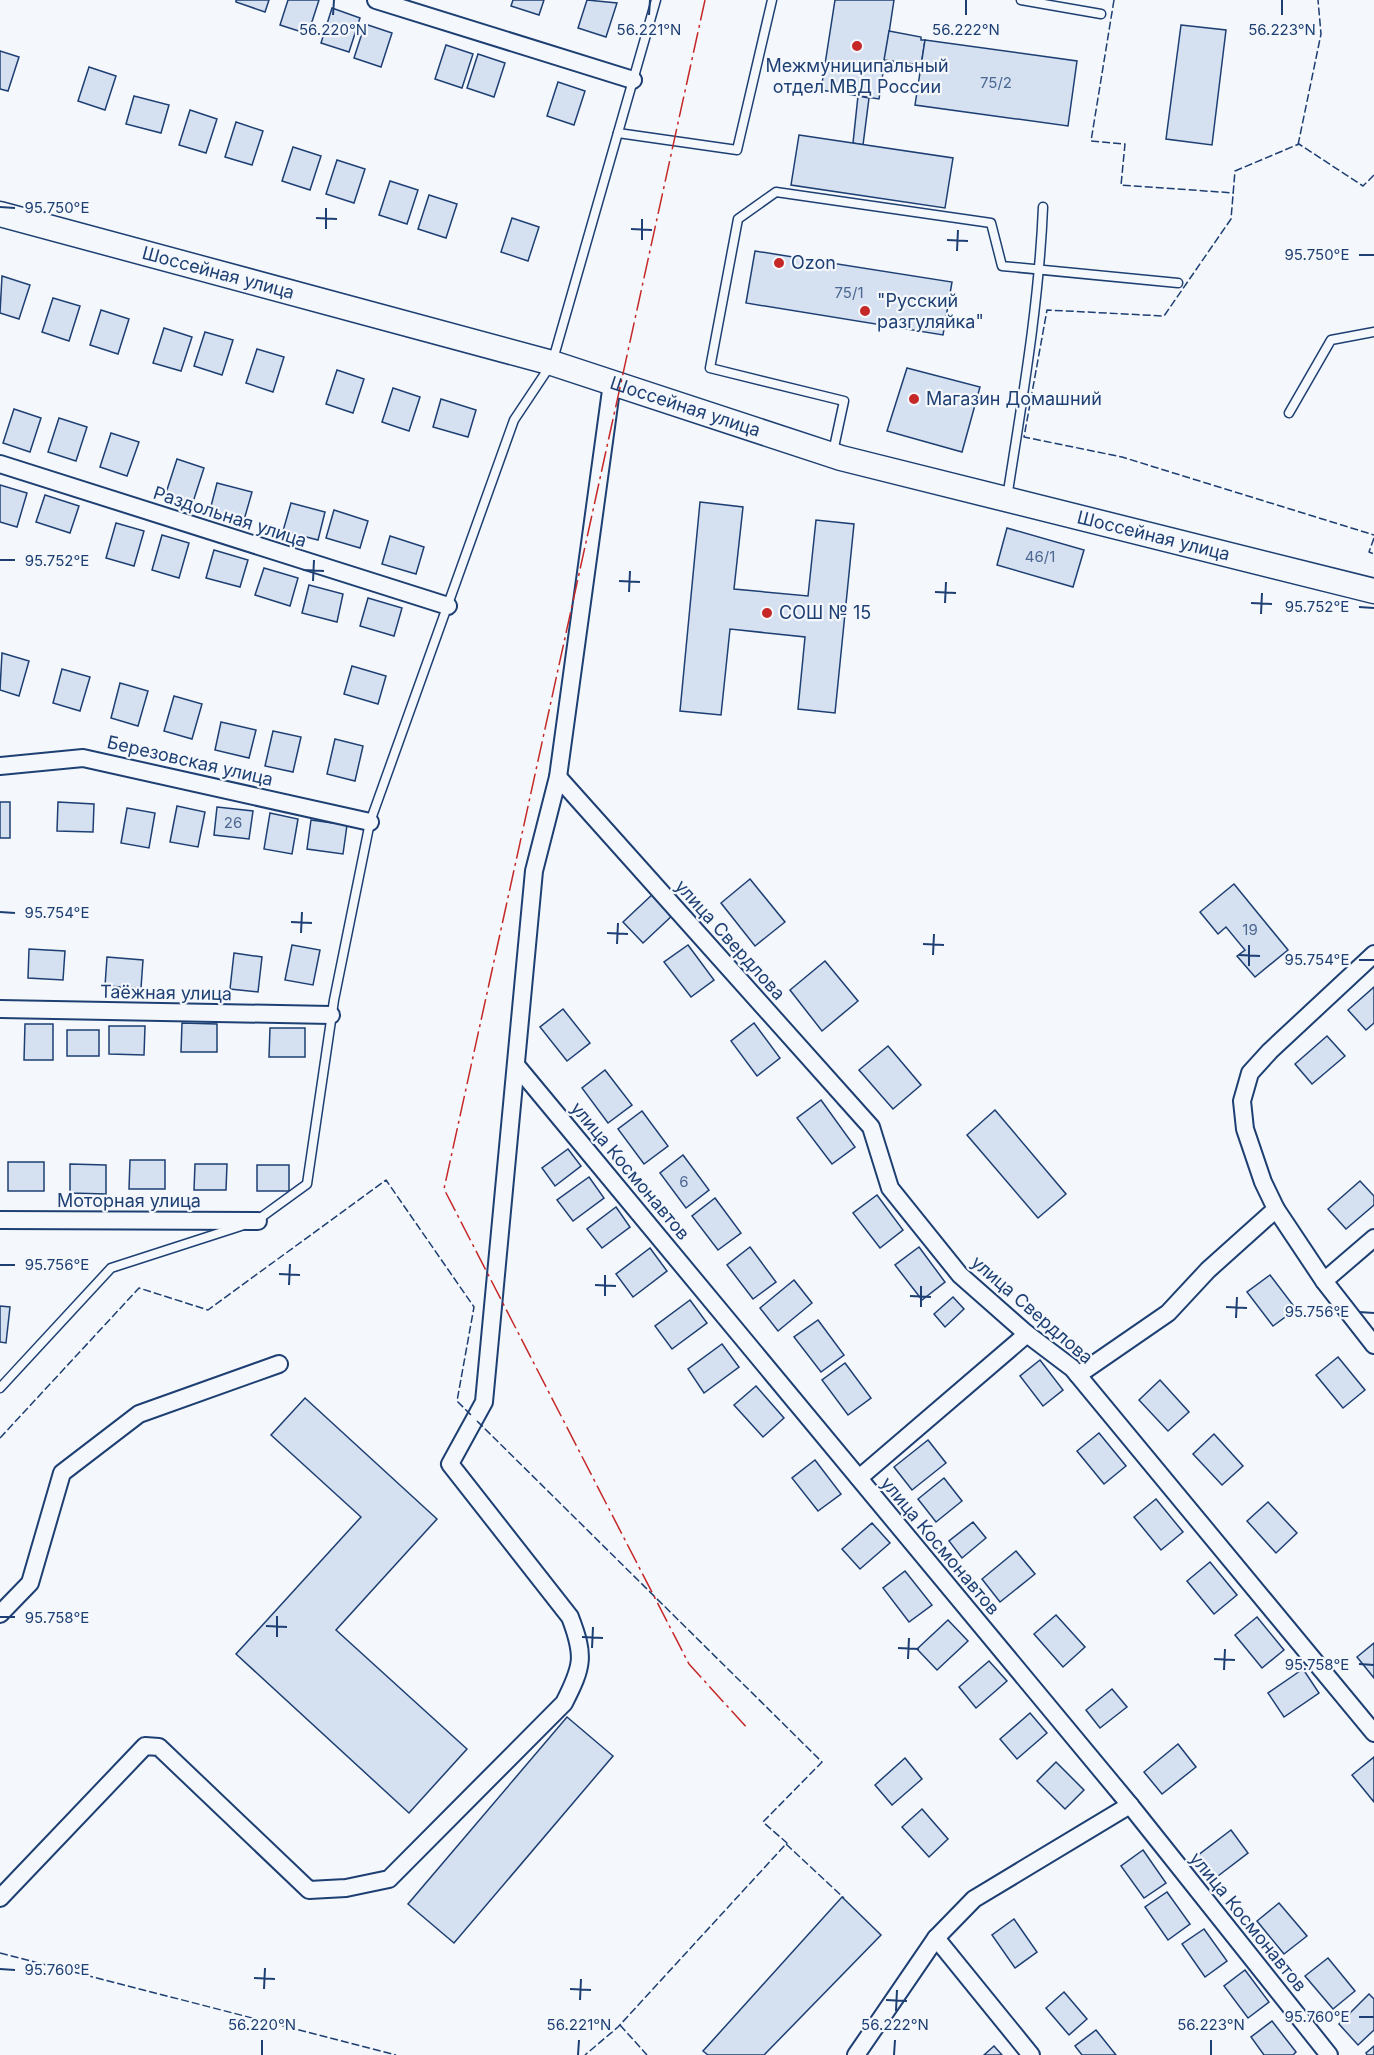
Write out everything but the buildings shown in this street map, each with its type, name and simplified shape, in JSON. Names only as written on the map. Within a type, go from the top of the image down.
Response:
[{"type":"street","points":[[376,0],[633,80]]},
{"type":"street","name":"Шоссейная улица","points":[[0,214],[552,363],[832,455],[1374,591]]},
{"type":"street","points":[[0,1898],[145,1746],[159,1746],[309,1890],[346,1888],[389,1879],[564,1703],[579,1675],[581,1646],[570,1617],[450,1464],[484,1402],[534,871],[558,777],[612,383]]},
{"type":"street","name":"Раздольная улица","points":[[0,464],[448,606]]},
{"type":"street","name":"Березовская улица","points":[[0,766],[83,758],[370,822]]},
{"type":"street","name":"улица Свердлова","points":[[558,777],[871,1126],[890,1188],[960,1275],[1078,1375],[1374,1733]]},
{"type":"street","points":[[1374,954],[1270,1051],[1250,1073],[1242,1101],[1245,1129],[1263,1182],[1276,1209],[1324,1281],[1374,1345]]},
{"type":"street","name":"Таёжная улица","points":[[0,1009],[332,1015]]},
{"type":"street","name":"улица Космонавтов","points":[[516,1065],[1130,1805],[1329,2055]]},
{"type":"street","points":[[1078,1375],[1168,1313],[1208,1270],[1276,1209]]},
{"type":"street","name":"Моторная улица","points":[[0,1220],[258,1221]]},
{"type":"street","points":[[1324,1281],[1374,1238]]},
{"type":"street","points":[[859,1478],[1028,1334]]},
{"type":"street","points":[[0,1614],[30,1583],[62,1473],[139,1414],[279,1364]]},
{"type":"street","points":[[856,2055],[936,1938],[974,1899],[1130,1805]]},
{"type":"street","points":[[936,1938],[1031,2055]]},
{"type":"lane","points":[[0,1388],[111,1268],[258,1221],[307,1184],[332,1015],[370,822],[514,420],[552,363],[656,0]]},
{"type":"lane","points":[[618,133],[737,150],[772,0]]},
{"type":"lane","points":[[1021,0],[1101,14]]},
{"type":"lane","points":[[832,455],[844,401],[710,368],[738,219],[776,192],[991,223],[1002,266],[1178,283]]},
{"type":"lane","points":[[1006,499],[1041,270],[1043,207]]},
{"type":"lane","points":[[1289,413],[1331,339],[1374,332]]},
{"type":"fence","points":[[1114,0],[1091,141],[1125,144],[1121,185],[1234,193]]},
{"type":"fence","points":[[1298,145],[1321,34],[1318,0]]},
{"type":"fence","points":[[1374,175],[1363,186],[1299,144],[1235,171],[1231,219],[1164,316],[1047,310],[1024,437],[1122,457],[1374,535]]},
{"type":"fence","points":[[1374,538],[1369,552],[1374,554]]},
{"type":"fence","points":[[0,1438],[139,1288],[208,1310],[386,1180],[474,1307],[457,1401],[471,1415]]},
{"type":"fence","points":[[477,1421],[822,1762],[763,1822],[787,1843],[618,2027],[585,2055]]},
{"type":"fence","points":[[786,1844],[844,1898]]},
{"type":"fence","points":[[0,1953],[396,2055]]},
{"type":"fence","points":[[620,2025],[647,2055]]},
{"type":"power","points":[[705,0],[444,1189],[689,1664],[748,1729]]},
{"type":"place","name":"Межмуниципальный отдел МВД России","points":[[857,46]]},
{"type":"place","name":"Ozon","points":[[779,263]]},
{"type":"place","name":"\"Русский разгуляйка\"","points":[[865,311]]},
{"type":"place","name":"Магазин Домашний","points":[[914,399]]},
{"type":"place","name":"СОШ № 15","points":[[767,613]]}]
